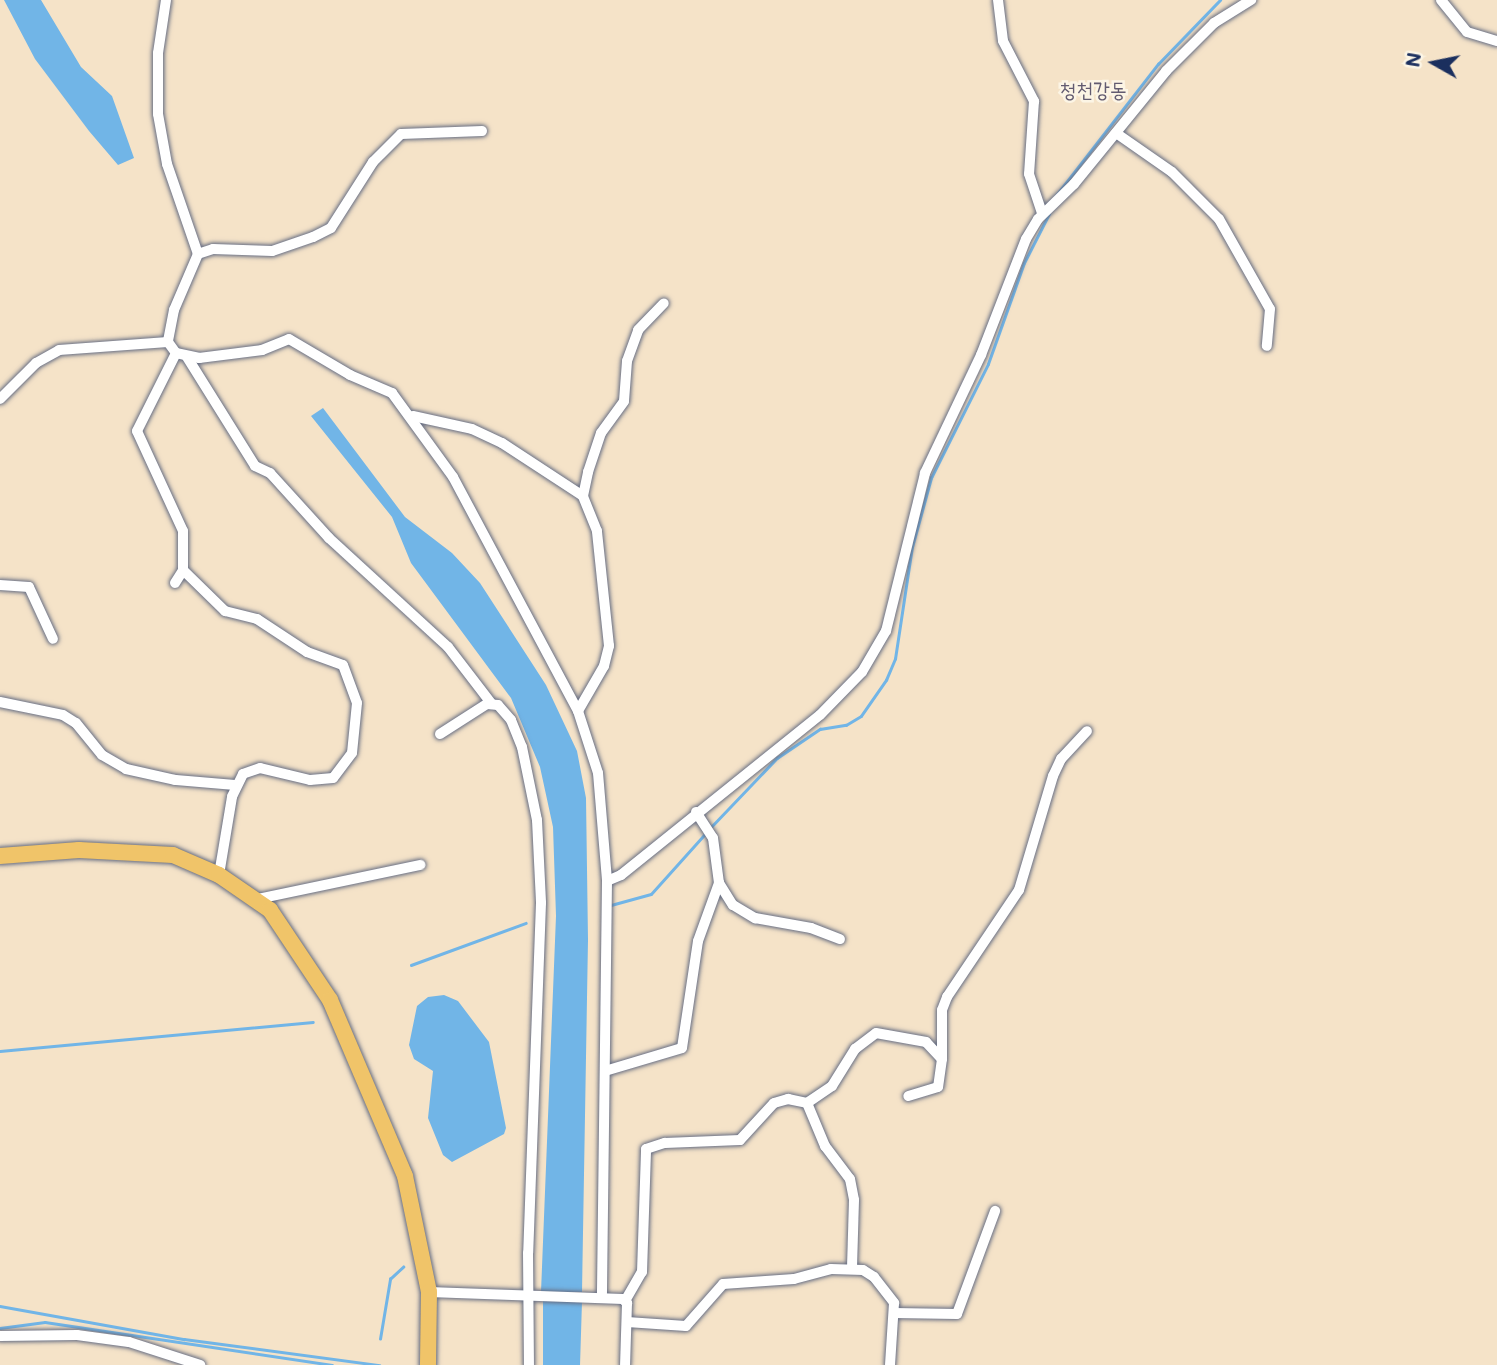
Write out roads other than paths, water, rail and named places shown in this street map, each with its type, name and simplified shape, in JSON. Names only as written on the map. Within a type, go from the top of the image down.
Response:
[{"type":"main road","points":[[0,855],[79,850],[157,852],[219,875],[257,899],[306,959],[346,1036],[405,1176],[429,1292],[428,1365]]},
{"type":"street","points":[[166,0],[158,53],[158,114],[167,164],[198,254],[179,294],[168,342]]},
{"type":"street","points":[[998,0],[1003,41],[1034,101],[1029,174],[1049,207]]},
{"type":"street","points":[[607,881],[621,875],[839,699],[870,660],[890,620],[906,534],[925,473],[981,355],[1026,239],[1049,207],[1190,46],[1251,0]]},
{"type":"street","points":[[1441,0],[1467,32],[1497,41]]},
{"type":"street","points":[[198,254],[214,249],[272,251],[313,237],[331,228],[373,162],[401,134],[482,131]]},
{"type":"street","points":[[1116,133],[1172,172],[1219,219],[1270,309],[1267,346]]},
{"type":"street","points":[[578,711],[604,666],[609,646],[597,531],[583,496],[592,451],[624,401],[627,361],[638,330],[664,303]]},
{"type":"street","points":[[182,355],[241,354],[289,339],[350,375],[392,393],[412,416],[453,477],[578,711],[598,773],[607,881],[602,1298]]},
{"type":"street","points":[[0,400],[36,363],[59,350],[168,342],[182,355],[255,466],[270,473],[329,538],[448,647],[491,703],[511,720],[522,747],[537,820],[540,930],[528,1365]]},
{"type":"street","points":[[175,583],[183,570],[183,531],[137,431],[182,355]]},
{"type":"street","points":[[412,416],[472,429],[502,443],[583,496]]},
{"type":"street","points":[[183,570],[214,604],[257,619],[307,652],[334,659],[351,678],[357,703],[352,753],[333,778],[310,780],[260,768],[243,774],[236,785],[219,875]]},
{"type":"street","points":[[0,585],[29,587],[53,639]]},
{"type":"street","points":[[0,702],[63,715],[76,723],[102,755],[126,769],[175,780],[236,785]]},
{"type":"street","points":[[440,734],[447,725],[491,703]]},
{"type":"street","points":[[908,1096],[938,1087],[942,1059],[942,1010],[947,997],[1019,890],[1053,776],[1061,759],[1087,731]]},
{"type":"street","points":[[605,1071],[682,1048],[698,941],[719,883],[713,838],[696,812]]},
{"type":"street","points":[[257,899],[420,865]]},
{"type":"street","points":[[719,883],[743,913],[840,939]]},
{"type":"street","points":[[625,1365],[625,1301],[642,1272],[646,1149],[665,1143],[740,1140],[774,1103],[788,1099],[807,1103],[832,1086],[855,1049],[876,1033],[926,1042],[942,1059]]},
{"type":"street","points":[[807,1103],[825,1146],[845,1170],[852,1188],[852,1269]]},
{"type":"street","points":[[894,1313],[957,1314],[995,1211]]},
{"type":"street","points":[[627,1322],[686,1326],[723,1284],[852,1269],[874,1277],[894,1303],[890,1365]]},
{"type":"street","points":[[429,1292],[625,1301]]},
{"type":"street","points":[[0,1336],[77,1335],[116,1340],[200,1365]]},
{"type":"water","points":[[4,0],[41,0],[81,67],[112,96],[134,158],[118,165],[89,131],[35,59]]},
{"type":"water","points":[[323,408],[405,517],[452,553],[480,583],[546,685],[577,751],[586,798],[588,940],[582,1292],[541,1292],[556,916],[553,827],[540,767],[511,698],[411,563],[392,517],[311,416]]},
{"type":"water","points":[[444,995],[458,1001],[489,1042],[506,1128],[504,1134],[452,1162],[443,1155],[428,1118],[433,1071],[414,1059],[409,1045],[417,1006],[428,997]]},
{"type":"water","points":[[543,1301],[582,1301],[580,1365],[543,1365]]},
{"type":"waterway","points":[[1054,198],[1158,64],[1220,0]]},
{"type":"waterway","points":[[710,828],[777,758],[820,729],[846,725],[861,716],[886,680],[895,659],[912,547],[931,478],[988,364],[1024,263],[1049,214]]},
{"type":"waterway","points":[[611,905],[651,894],[706,833]]},
{"type":"waterway","points":[[411,965],[526,923]]},
{"type":"waterway","points":[[0,1051],[313,1022]]},
{"type":"waterway","points":[[380,1339],[390,1279],[403,1267]]},
{"type":"waterway","points":[[0,1306],[184,1339],[379,1365]]},
{"type":"waterway","points":[[0,1328],[45,1322],[332,1365]]},
{"type":"district","name":"청천강동","points":[[1093,89]]}]
